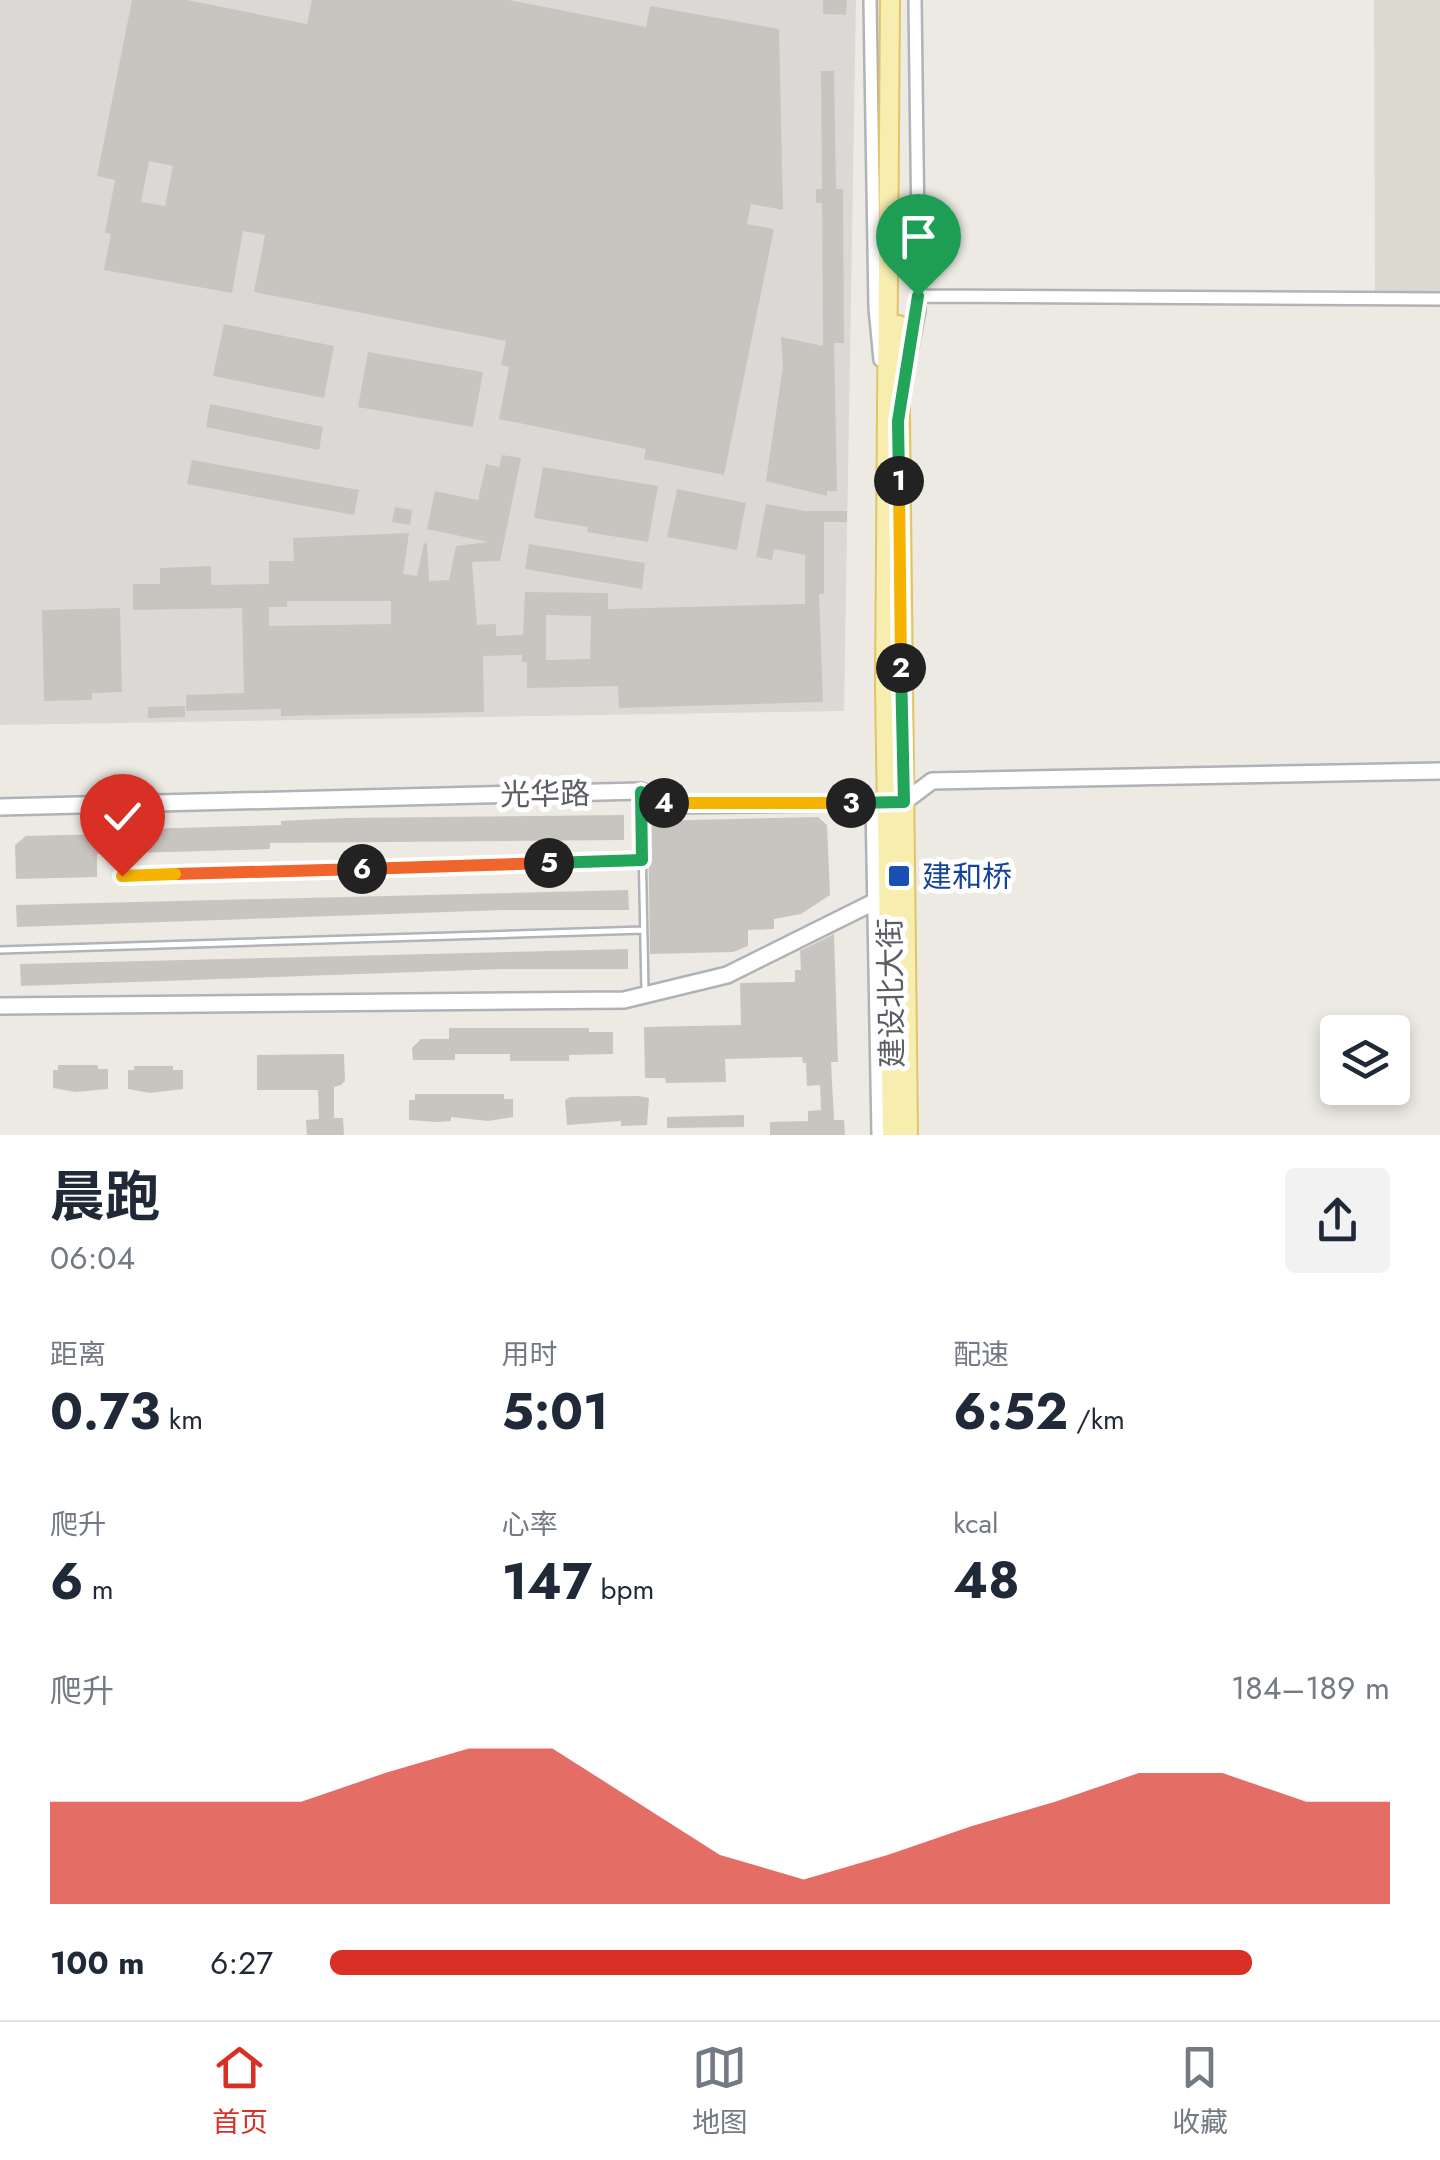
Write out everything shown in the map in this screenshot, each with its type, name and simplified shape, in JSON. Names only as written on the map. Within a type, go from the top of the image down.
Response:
[{"type":"main road","name":"建设北大街","points":[[892,1135],[883,898],[889,802],[893,0]]},
{"type":"main road","points":[[889,802],[908,1135]]},
{"type":"street","points":[[870,0],[875,308],[892,419]]},
{"type":"street","points":[[892,419],[918,296],[915,0]]},
{"type":"street","points":[[918,296],[1440,299]]},
{"type":"street","name":"光华路","points":[[0,808],[641,792],[668,805],[889,802],[932,782],[1440,771]]},
{"type":"street","points":[[0,1006],[624,1000],[727,975],[883,898],[880,1135]]},
{"type":"lane","points":[[641,792],[645,995]]},
{"type":"lane","points":[[122,876],[642,860]]},
{"type":"lane","points":[[0,950],[643,930]]},
{"type":"shaded area","points":[[0,0],[856,0],[844,711],[0,725]]},
{"type":"shaded area","points":[[1374,0],[1440,0],[1440,294],[1375,294]]},
{"type":"building","points":[[132,0],[187,0],[307,24],[312,0],[509,0],[646,27],[650,6],[779,29],[783,210],[751,204],[747,224],[774,229],[724,475],[644,459],[646,449],[499,419],[509,367],[501,365],[506,341],[254,292],[265,235],[243,231],[232,293],[104,270],[111,234],[105,233],[115,180],[97,176]],"holes":[[[149,161],[173,166],[165,206],[141,202]]]},
{"type":"building","points":[[823,0],[847,0],[846,15],[823,14]]},
{"type":"building","points":[[821,71],[834,71],[836,189],[843,189],[844,343],[834,343],[837,491],[827,491],[827,496],[766,481],[783,366],[781,337],[823,346],[822,203],[816,203],[816,189],[822,189]]},
{"type":"building","points":[[224,324],[334,346],[324,398],[213,376]]},
{"type":"building","points":[[368,352],[483,372],[473,427],[358,407]]},
{"type":"building","points":[[210,404],[323,427],[319,450],[206,427]]},
{"type":"building","points":[[502,455],[521,458],[500,561],[472,562],[477,625],[496,624],[496,636],[523,635],[525,592],[608,593],[608,609],[805,604],[805,555],[774,549],[772,560],[756,557],[766,504],[805,511],[847,511],[847,522],[824,522],[824,594],[819,594],[823,702],[619,708],[618,686],[527,688],[527,662],[522,662],[522,655],[483,656],[484,712],[281,716],[281,709],[186,711],[186,695],[244,693],[242,608],[133,610],[133,584],[160,584],[160,568],[211,566],[211,585],[269,584],[269,561],[294,561],[293,538],[409,533],[403,574],[417,576],[424,543],[429,581],[449,580],[456,546],[488,542],[427,529],[435,491],[478,500],[486,464],[499,467]],"holes":[[[287,601],[391,601],[391,624],[269,626],[269,607],[287,607]],[[546,615],[591,616],[590,659],[546,660]]]},
{"type":"building","points":[[192,460],[359,490],[354,515],[187,484]]},
{"type":"building","points":[[543,467],[658,486],[648,542],[534,518]]},
{"type":"building","points":[[677,489],[746,503],[737,550],[667,537]]},
{"type":"building","points":[[395,507],[412,510],[410,525],[392,522]]},
{"type":"building","points":[[529,544],[645,563],[642,589],[525,569]]},
{"type":"building","points":[[120,608],[122,692],[92,693],[92,700],[44,701],[42,610]]},
{"type":"building","points":[[185,706],[185,717],[148,718],[148,707]]},
{"type":"building","points":[[624,815],[624,840],[270,843],[270,849],[97,854],[97,877],[16,879],[15,845],[26,836],[281,825],[281,821],[345,818]]},
{"type":"building","points":[[818,817],[827,825],[830,895],[801,914],[774,919],[774,929],[748,930],[748,946],[733,952],[650,954],[648,821]]},
{"type":"building","points":[[628,890],[629,910],[504,910],[17,927],[16,905]]},
{"type":"building","points":[[834,934],[838,1062],[831,1062],[834,1120],[844,1120],[845,1135],[770,1135],[770,1122],[808,1121],[808,1111],[821,1110],[820,1085],[807,1086],[802,1057],[725,1059],[726,1082],[666,1083],[665,1078],[645,1078],[644,1027],[741,1025],[740,983],[795,982],[795,970],[801,970],[800,951]]},
{"type":"building","points":[[628,949],[628,969],[502,969],[21,986],[20,964]]},
{"type":"building","points":[[449,1028],[589,1028],[589,1032],[613,1032],[613,1054],[569,1055],[569,1061],[510,1061],[510,1054],[455,1054],[455,1060],[413,1060],[412,1048],[421,1039],[449,1039]]},
{"type":"building","points":[[344,1054],[345,1081],[334,1087],[334,1118],[343,1118],[344,1135],[307,1135],[306,1120],[319,1119],[318,1090],[257,1090],[257,1055]]},
{"type":"building","points":[[58,1065],[98,1065],[98,1069],[108,1069],[108,1089],[75,1092],[53,1088],[53,1070],[58,1070]]},
{"type":"building","points":[[134,1066],[173,1066],[173,1070],[183,1070],[183,1089],[150,1093],[128,1089],[128,1070],[134,1070]]},
{"type":"building","points":[[415,1094],[504,1094],[504,1099],[513,1099],[513,1117],[488,1121],[451,1117],[451,1121],[437,1122],[409,1120],[409,1100],[415,1100]]},
{"type":"building","points":[[570,1097],[649,1098],[647,1125],[621,1126],[621,1121],[567,1125],[565,1100]]},
{"type":"building","points":[[744,1115],[744,1127],[667,1128],[667,1117]]},
{"type":"place","name":"建和桥","points":[[899,876]]},
{"type":"route","points":[[122,876],[642,860],[641,792],[668,805],[904,802],[898,421],[918,296]]}]
